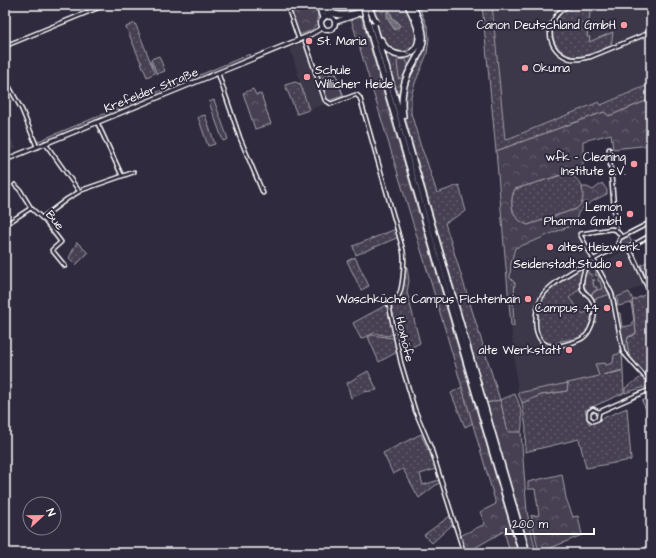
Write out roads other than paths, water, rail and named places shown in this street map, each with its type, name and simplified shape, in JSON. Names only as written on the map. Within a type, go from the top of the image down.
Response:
[{"type":"highway","points":[[319,5],[326,17]]},
{"type":"highway","points":[[323,5],[326,17]]},
{"type":"highway","points":[[323,5],[330,12],[339,16],[360,13]]},
{"type":"highway","points":[[362,5],[381,42],[387,50],[396,55],[407,54],[416,47],[419,37],[410,6]]},
{"type":"highway","points":[[369,6],[376,51],[522,553]]},
{"type":"highway","points":[[406,137],[402,107],[403,90],[408,74],[420,51],[424,38],[417,15],[410,6]]},
{"type":"highway","points":[[371,23],[528,553]]},
{"type":"main road","points":[[335,22],[378,5]]},
{"type":"main road","points":[[326,17],[334,18],[335,22],[334,28],[330,30],[322,28],[321,24],[326,17]]},
{"type":"main road","name":"Krefelder Straße","points":[[5,160],[304,38],[322,28]]},
{"type":"street","points":[[5,46],[105,5]]},
{"type":"street","points":[[287,5],[299,40]]},
{"type":"street","points":[[570,5],[561,10],[555,16],[551,23],[550,29],[550,34],[556,49],[568,58],[582,59],[590,57],[651,32]]},
{"type":"street","name":"Hoxhöfe","points":[[304,38],[325,100],[330,104],[355,95],[360,98],[403,250],[404,258],[401,289],[398,297],[389,306],[395,338],[415,410],[431,448],[464,553]]},
{"type":"street","points":[[218,73],[240,138],[263,193]]},
{"type":"street","points":[[5,79],[22,110],[37,147]]},
{"type":"street","points":[[97,122],[122,176]]},
{"type":"street","points":[[45,144],[79,191]]},
{"type":"street","points":[[609,149],[616,230],[622,237]]},
{"type":"street","points":[[42,218],[79,191],[134,172]]},
{"type":"street","name":"Bue","points":[[15,185],[20,190],[31,208],[42,218],[61,242],[52,250],[65,266]]},
{"type":"street","points":[[5,225],[31,208]]},
{"type":"street","points":[[619,246],[619,240],[622,237],[651,222]]},
{"type":"street","points":[[616,230],[611,229],[580,234],[612,294],[623,352],[651,384]]},
{"type":"street","points":[[619,246],[622,249],[629,247],[651,235]]},
{"type":"street","points":[[586,264],[582,288],[594,306],[593,321],[590,330],[585,337],[578,341],[556,346],[545,344],[539,337],[536,326],[536,310],[539,300],[546,291],[561,280],[586,264],[619,246]]},
{"type":"street","points":[[629,247],[651,295]]},
{"type":"street","points":[[599,412],[651,389]]},
{"type":"street","points":[[593,409],[599,412],[598,419],[593,421],[589,418],[589,412],[593,409]]},
{"type":"place","name":"Canon Deutschland GmbH","points":[[624,25]]},
{"type":"place","name":"St. Maria","points":[[309,41]]},
{"type":"place","name":"Okuma","points":[[525,68]]},
{"type":"place","name":"Schule Willicher Heide","points":[[307,77]]},
{"type":"place","name":"wfk - Cleaning Institute e.V.","points":[[634,164]]},
{"type":"place","name":"Lemon Pharma GmbH","points":[[630,214]]},
{"type":"place","name":"altes Heizwerk","points":[[550,247]]},
{"type":"place","name":"Seidenstadt.Studio","points":[[619,264]]},
{"type":"place","name":"Waschküche Campus FIchtenhain","points":[[528,299]]},
{"type":"place","name":"Campus 44","points":[[607,308]]},
{"type":"place","name":"alte Werkstatt","points":[[569,350]]}]
